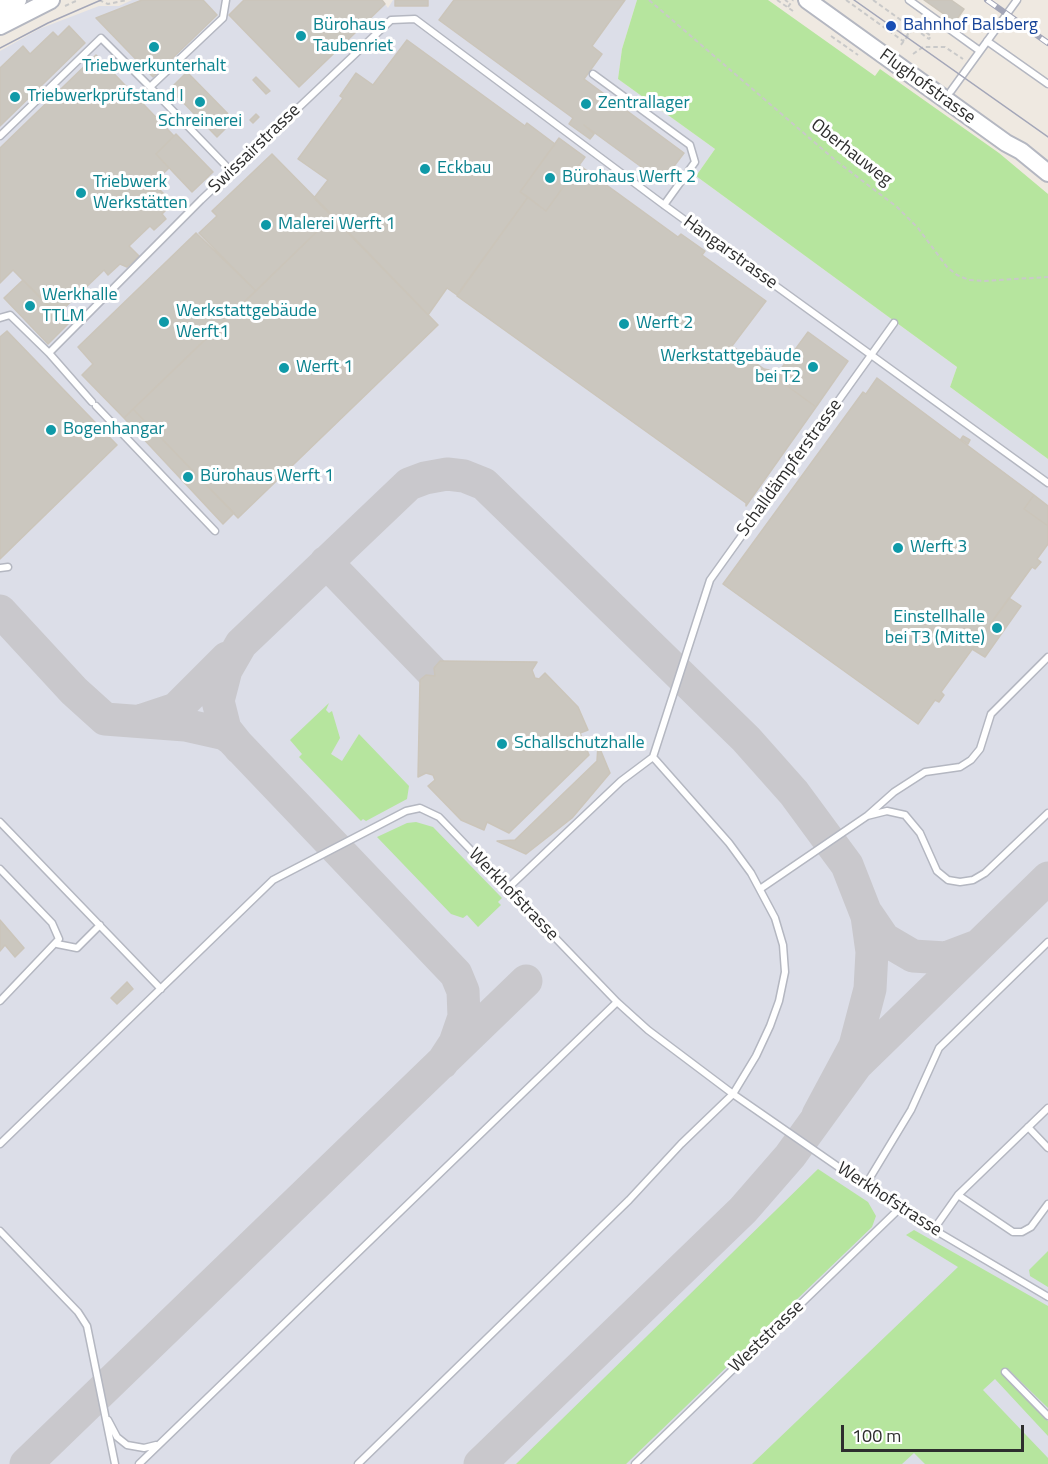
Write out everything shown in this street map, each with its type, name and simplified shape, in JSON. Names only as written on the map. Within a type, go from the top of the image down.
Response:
[{"type":"main road","points":[[0,9],[18,0]]},
{"type":"main road","points":[[0,26],[51,0]]},
{"type":"main road","name":"Flughofstrasse","points":[[807,0],[1006,143],[1021,151],[1048,173]]},
{"type":"main road","name":"Flughofstrasse","points":[[826,0],[1048,160]]},
{"type":"lane","points":[[150,87],[223,18],[226,0]]},
{"type":"lane","points":[[909,0],[980,51]]},
{"type":"lane","points":[[951,91],[1017,0]]},
{"type":"lane","name":"Swissairstrasse","points":[[49,353],[231,171],[391,20],[415,19]]},
{"type":"lane","name":"Hangarstrasse","points":[[415,19],[664,205],[1048,483]]},
{"type":"lane","points":[[0,136],[101,38],[231,171]]},
{"type":"lane","points":[[987,41],[1048,84]]},
{"type":"lane","points":[[593,74],[690,145],[695,162],[664,205]]},
{"type":"lane","points":[[0,318],[10,315],[49,353],[94,404],[215,531]]},
{"type":"lane","name":"Schalldämpferstrasse","points":[[653,757],[710,580],[894,323]]},
{"type":"lane","points":[[0,568],[8,567]]},
{"type":"lane","points":[[760,889],[867,816],[894,792],[925,772],[960,766],[971,760],[980,749],[991,714],[1048,657]]},
{"type":"lane","points":[[358,1464],[629,1200],[681,1144],[734,1094],[756,1056],[779,1001],[786,960],[780,932],[760,889],[714,824],[653,757],[621,781],[507,889]]},
{"type":"lane","name":"Werkhofstrasse","points":[[0,1144],[273,880],[413,808],[427,810],[439,817],[617,1002],[648,1030],[734,1094],[899,1209],[1048,1297]]},
{"type":"lane","points":[[867,816],[887,811],[905,815],[920,833],[937,871],[948,880],[960,882],[974,880],[985,873],[1048,813]]},
{"type":"lane","points":[[0,822],[161,989]]},
{"type":"lane","points":[[0,869],[57,928],[59,933],[57,944],[0,1001]]},
{"type":"lane","points":[[57,944],[77,948],[100,925]]},
{"type":"lane","points":[[865,1186],[912,1110],[939,1048],[1048,942]]},
{"type":"lane","points":[[139,1464],[617,1002]]},
{"type":"lane","points":[[934,1229],[958,1195],[1048,1108]]},
{"type":"lane","points":[[1028,1127],[1048,1148]]},
{"type":"lane","points":[[958,1195],[1013,1232],[1022,1232],[1031,1227],[1048,1204]]},
{"type":"lane","name":"Weststrasse","points":[[635,1464],[899,1209]]},
{"type":"lane","points":[[0,1231],[83,1318],[90,1334],[115,1464]]},
{"type":"lane","points":[[1005,1372],[1048,1416]]},
{"type":"lane","points":[[105,1413],[117,1437],[127,1444],[144,1448],[160,1444]]},
{"type":"path","points":[[99,0],[108,4],[127,0]]},
{"type":"path","name":"Oberhauweg","points":[[649,0],[835,160],[897,207],[918,228],[947,267],[957,275],[969,280],[983,281],[1048,277]]},
{"type":"path","points":[[777,0],[792,11],[790,7],[794,0]]},
{"type":"path","points":[[788,7],[794,0]]},
{"type":"path","points":[[846,0],[903,41],[915,24],[931,36],[929,39],[914,28],[900,46]]},
{"type":"path","points":[[873,0],[912,28]]},
{"type":"path","points":[[913,54],[923,47],[945,46],[971,64]]},
{"type":"shaded area","points":[[132,0],[382,0],[388,8],[393,0],[395,0],[395,6],[428,6],[428,0],[637,0],[622,49],[618,79],[715,149],[696,176],[957,367],[950,387],[1048,459],[1048,1464],[0,1464],[0,51],[39,29],[99,6],[119,6]]},
{"type":"green space","points":[[637,0],[768,0],[875,76],[880,69],[999,153],[1048,194],[1048,459],[950,387],[957,367],[696,176],[715,149],[618,79],[622,49]]},
{"type":"green space","points":[[329,703],[326,710],[329,713],[332,711],[340,738],[331,754],[342,761],[359,734],[409,786],[407,799],[366,821],[363,819],[361,821],[299,757],[302,754],[290,740]]},
{"type":"green space","points":[[416,822],[433,827],[502,898],[498,902],[501,905],[478,927],[467,915],[463,918],[451,914],[377,837],[407,823]]},
{"type":"green space","points":[[818,1169],[868,1202],[876,1216],[872,1227],[626,1464],[516,1464]]},
{"type":"green space","points":[[914,1230],[1048,1306],[1048,1408],[1008,1369],[1003,1374],[1048,1421],[1048,1436],[995,1379],[983,1390],[1048,1458],[1048,1464],[925,1464],[914,1453],[902,1464],[752,1464],[958,1267],[906,1235]]},
{"type":"green space","points":[[1048,1251],[1048,1287],[1030,1276],[1029,1270]]},
{"type":"building","name":"Triebwerkunterhalt","points":[[142,0],[203,0],[217,15],[153,77],[96,18]]},
{"type":"building","name":"Bürohaus Taubenriet","points":[[244,0],[382,0],[385,4],[299,87],[229,15]]},
{"type":"building","points":[[395,0],[428,0],[428,6],[395,6]]},
{"type":"building","name":"Zentrallager","points":[[454,0],[625,0],[592,46],[602,54],[584,79],[684,153],[662,182],[584,125],[594,134],[590,139],[569,124],[573,118],[439,20]]},
{"type":"building","points":[[924,0],[951,0],[964,9],[955,22]]},
{"type":"building","name":"Triebwerkprüfstand I","points":[[69,26],[85,43],[0,126],[0,68],[23,46],[30,54],[53,32],[58,37]]},
{"type":"building","name":"Eckbau","points":[[407,40],[525,126],[527,123],[555,144],[520,192],[528,197],[457,295],[447,288],[428,315],[314,198],[328,180],[298,159],[343,98],[340,96],[356,73],[373,85]]},
{"type":"building","name":"Triebwerk Werkstätten","points":[[96,55],[174,136],[156,154],[169,168],[153,183],[173,203],[162,214],[166,219],[154,230],[150,226],[129,246],[139,256],[127,267],[120,264],[108,275],[104,270],[57,315],[13,270],[0,283],[0,148]]},
{"type":"building","name":"Schreinerei","points":[[187,72],[234,120],[217,137],[170,89]]},
{"type":"building","points":[[256,77],[270,91],[266,94],[253,80]]},
{"type":"building","points":[[256,114],[259,117],[253,123],[250,120]]},
{"type":"building","points":[[176,134],[213,172],[192,192],[156,154]]},
{"type":"building","name":"Bürohaus Werft 2","points":[[559,138],[585,157],[546,211],[520,192]]},
{"type":"building","name":"Malerei Werft 1","points":[[272,154],[333,216],[256,291],[199,233],[217,216],[212,211]]},
{"type":"building","name":"Werft 2","points":[[579,165],[678,237],[681,234],[705,251],[702,255],[766,301],[732,346],[764,369],[769,370],[816,407],[746,506],[746,503],[457,296],[528,197],[546,211]]},
{"type":"building","name":"Werft 1","points":[[333,216],[438,325],[238,518],[133,409]]},
{"type":"building","name":"Werkstattgebäude Werft1","points":[[196,233],[256,291],[124,418],[82,375],[93,364],[78,347]]},
{"type":"building","name":"Werkhalle TTLM","points":[[23,280],[68,324],[48,344],[4,298]]},
{"type":"building","name":"Bogenhangar","points":[[7,331],[117,445],[0,559],[0,337]]},
{"type":"building","name":"Werkstattgebäude bei T2","points":[[808,332],[848,361],[816,407],[775,377]]},
{"type":"building","name":"Werft 3","points":[[877,378],[1034,495],[1024,509],[1048,526],[1048,544],[1037,559],[1041,562],[1035,569],[1032,567],[941,692],[944,695],[939,702],[935,700],[918,724],[723,584],[863,392],[866,394]]},
{"type":"building","name":"Bürohaus Werft 1","points":[[133,409],[234,513],[223,524],[124,418]]},
{"type":"building","points":[[963,436],[970,440],[968,444],[961,439]]},
{"type":"building","points":[[1034,495],[1048,506],[1048,526],[1024,509]]},
{"type":"building","name":"Einstellhalle bei T3 (Mitte)","points":[[1009,598],[1021,606],[985,657],[972,649]]},
{"type":"building","name":"Schallschutzhalle","points":[[440,661],[537,662],[532,670],[535,678],[539,679],[545,673],[578,707],[588,730],[580,733],[589,755],[509,833],[487,822],[484,830],[461,820],[428,786],[435,780],[433,775],[426,773],[418,777],[420,680],[426,675],[435,676],[434,668]]},
{"type":"building","name":"Schallschutzhalle","points":[[598,744],[610,773],[572,818],[526,854],[497,841],[515,840],[597,761]]},
{"type":"building","points":[[0,920],[24,948],[15,957],[5,945],[0,951]]},
{"type":"building","points":[[127,982],[133,989],[117,1004],[111,998]]},
{"type":"taxiway","points":[[240,748],[225,729],[218,701],[226,670],[241,644],[409,484],[447,474],[464,476],[484,484],[746,739],[794,793],[847,865],[867,916],[872,952],[870,989],[855,1046],[818,1115]]},
{"type":"taxiway","points":[[326,562],[467,708]]},
{"type":"taxiway","points":[[0,611],[74,691],[105,719],[185,725],[225,734],[232,739],[456,974],[463,991],[464,1017],[455,1043],[442,1063]]},
{"type":"taxiway","points":[[143,720],[176,709],[227,658]]},
{"type":"taxiway","points":[[480,1464],[743,1210],[790,1156],[856,1065],[1048,878]]},
{"type":"taxiway","points":[[867,914],[884,939],[913,956],[946,958],[975,947]]},
{"type":"taxiway","points":[[26,1464],[526,981]]},
{"type":"tram line","points":[[0,48],[48,23],[101,0]]},
{"type":"tram line","points":[[854,0],[1048,137]]},
{"type":"railway","points":[[987,0],[1048,43]]},
{"type":"place","name":"Bahnhof Balsberg","points":[[891,26]]},
{"type":"place","name":"Bürohaus Taubenriet","points":[[301,36]]},
{"type":"place","name":"Triebwerkunterhalt","points":[[154,47]]},
{"type":"place","name":"Triebwerkprüfstand I","points":[[15,97]]},
{"type":"place","name":"Schreinerei","points":[[200,102]]},
{"type":"place","name":"Zentrallager","points":[[586,104]]},
{"type":"place","name":"Eckbau","points":[[425,169]]},
{"type":"place","name":"Bürohaus Werft 2","points":[[550,178]]},
{"type":"place","name":"Triebwerk Werkstätten","points":[[81,193]]},
{"type":"place","name":"Malerei Werft 1","points":[[266,225]]},
{"type":"place","name":"Werkhalle TTLM","points":[[30,306]]},
{"type":"place","name":"Werkstattgebäude Werft1","points":[[164,322]]},
{"type":"place","name":"Werft 2","points":[[624,324]]},
{"type":"place","name":"Werkstattgebäude bei T2","points":[[813,367]]},
{"type":"place","name":"Werft 1","points":[[284,368]]},
{"type":"place","name":"Bogenhangar","points":[[51,430]]},
{"type":"place","name":"Bürohaus Werft 1","points":[[188,477]]},
{"type":"place","name":"Werft 3","points":[[898,548]]},
{"type":"place","name":"Einstellhalle bei T3 (Mitte)","points":[[997,628]]},
{"type":"place","name":"Schallschutzhalle","points":[[502,744]]}]
